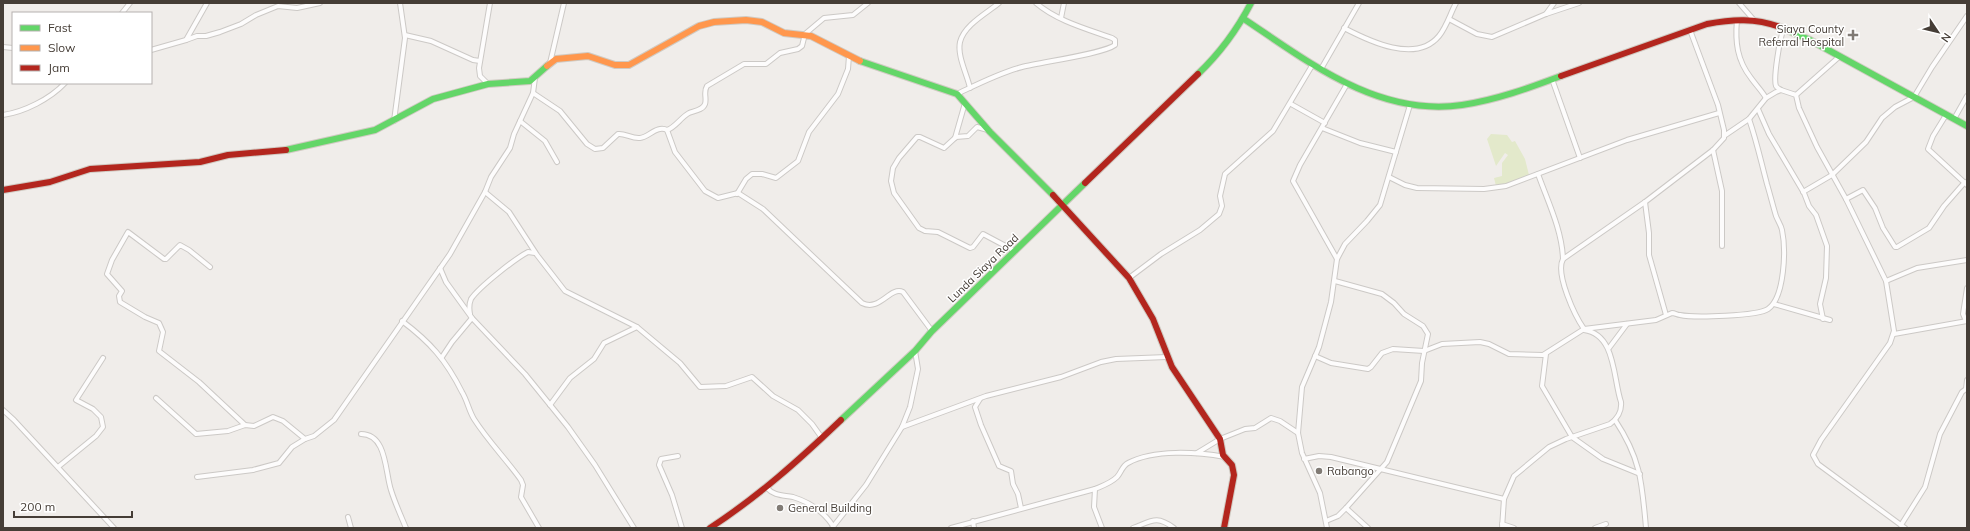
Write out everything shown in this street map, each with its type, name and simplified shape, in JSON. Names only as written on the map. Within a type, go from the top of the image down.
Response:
[{"type":"main road","name":"Lunda Siaya Road","points":[[710,528],[744,506],[767,488],[823,438],[915,351],[932,331],[1205,66],[1228,41],[1244,19],[1251,3]]},
{"type":"main road","points":[[1244,19],[1321,69],[1380,98],[1410,105],[1438,107],[1471,105],[1507,95],[1715,22],[1737,18],[1767,21],[1840,56],[1967,126]]},
{"type":"main road","points":[[3,190],[45,183],[90,168],[200,162],[228,155],[298,149],[334,138],[367,133],[394,122],[433,99],[488,84],[528,82],[536,78],[550,63],[560,58],[583,56],[615,65],[629,65],[689,30],[714,22],[752,20],[784,33],[805,34],[876,68],[956,94],[988,130],[1062,205],[1129,278],[1153,319],[1167,357],[1183,386],[1220,439],[1225,457],[1230,462],[1234,475],[1224,528]]},
{"type":"street","points":[[123,12],[130,3]]},
{"type":"street","points":[[186,40],[207,3]]},
{"type":"street","points":[[152,50],[197,36],[206,36],[220,32],[278,6],[294,9],[320,3]]},
{"type":"street","points":[[394,122],[405,35],[400,3]]},
{"type":"street","points":[[488,84],[480,76],[478,68],[490,3]]},
{"type":"street","points":[[550,63],[564,3]]},
{"type":"street","points":[[533,93],[560,112],[587,144],[595,149],[603,148],[618,134],[638,138],[662,128],[667,130],[675,126],[688,114],[703,108],[705,105],[706,86],[744,64],[766,64],[780,53],[798,49],[802,46],[805,34],[824,18],[853,14],[868,3]]},
{"type":"street","points":[[970,88],[960,52],[960,42],[974,22],[999,3]]},
{"type":"street","points":[[956,94],[1020,68],[1098,51],[1115,45],[1115,40],[1112,38],[1061,18],[1036,3]]},
{"type":"street","points":[[1061,18],[1064,3]]},
{"type":"street","points":[[1321,69],[1359,3]]},
{"type":"street","points":[[1344,28],[1383,46],[1394,48],[1416,48],[1429,45],[1434,42],[1439,36],[1456,3]]},
{"type":"street","points":[[1546,14],[1554,3]]},
{"type":"street","points":[[1449,18],[1477,34],[1492,37],[1546,14],[1579,3]]},
{"type":"street","points":[[1739,3],[1753,19]]},
{"type":"street","points":[[1803,192],[1832,175],[1866,142],[1882,118],[1895,107],[1914,97],[1932,66],[1967,16]]},
{"type":"street","points":[[1737,18],[1736,47],[1747,72],[1766,98]]},
{"type":"street","points":[[1784,28],[1779,43],[1775,75],[1776,86],[1781,90],[1796,96]]},
{"type":"street","points":[[1690,30],[1719,113],[1724,136]]},
{"type":"street","points":[[405,35],[431,41],[473,60],[480,61]]},
{"type":"street","points":[[737,194],[746,179],[752,174],[762,174],[776,178],[798,161],[809,132],[839,92],[848,69],[849,56]]},
{"type":"street","points":[[1796,96],[1840,56]]},
{"type":"street","points":[[1129,278],[1156,257],[1190,237],[1217,216],[1222,206],[1220,196],[1226,173],[1265,140],[1276,127],[1313,64]]},
{"type":"street","points":[[198,477],[253,470],[279,463],[292,447],[305,439],[314,436],[334,420],[456,243],[473,210],[485,192],[491,177],[510,148],[533,93],[536,78]]},
{"type":"street","points":[[1552,79],[1580,158]]},
{"type":"street","points":[[528,82],[532,81],[535,86]]},
{"type":"street","points":[[1336,259],[1293,181],[1347,83]]},
{"type":"street","points":[[3,115],[22,111],[53,92],[63,84]]},
{"type":"street","points":[[1562,259],[1645,202],[1713,150],[1724,136],[1749,119],[1766,98],[1781,90]]},
{"type":"street","points":[[1796,96],[1799,108],[1817,148],[1846,199],[1886,281],[1894,334],[1890,343],[1821,440],[1812,456],[1818,464],[1905,528]]},
{"type":"street","points":[[1954,119],[1967,96]]},
{"type":"street","points":[[965,103],[955,138],[944,148],[917,137],[899,158],[893,168],[891,181],[894,193],[915,225],[922,230],[938,232],[970,248],[984,234],[1015,251]]},
{"type":"street","points":[[1290,104],[1325,123]]},
{"type":"street","points":[[1328,528],[1320,494],[1304,459],[1298,433],[1302,387],[1315,356],[1331,302],[1335,281],[1336,259],[1344,244],[1377,209],[1389,177],[1410,105]]},
{"type":"street","points":[[1758,109],[1769,134],[1803,192],[1806,202],[1816,215],[1826,246],[1826,278],[1820,304],[1822,319]]},
{"type":"street","points":[[1389,177],[1410,187],[1484,189],[1506,186],[1627,140],[1719,113]]},
{"type":"street","points":[[1846,199],[1862,190],[1875,208],[1888,236],[1897,247],[1929,228],[1944,206],[1966,184],[1928,149],[1933,136],[1947,115]]},
{"type":"street","points":[[1315,356],[1331,363],[1368,369],[1382,353],[1394,349],[1424,351],[1442,344],[1480,342],[1489,344],[1509,354],[1546,354],[1583,330],[1656,320],[1664,318],[1666,315],[1672,313],[1681,316],[1715,316],[1764,311],[1774,304],[1783,271],[1784,238],[1767,184],[1758,143],[1749,119]]},
{"type":"street","points":[[520,121],[545,141],[557,162]]},
{"type":"street","points":[[955,138],[968,136],[978,127],[988,130]]},
{"type":"street","points":[[1322,128],[1360,143],[1396,152]]},
{"type":"street","points":[[667,130],[675,152],[705,191],[718,198],[737,194],[763,208],[858,301],[866,305],[872,305],[895,292],[900,291],[906,295],[932,331]]},
{"type":"street","points":[[1713,150],[1722,191],[1722,246]]},
{"type":"street","points":[[1514,528],[1502,526],[1504,499],[1514,476],[1549,447],[1572,437],[1610,424],[1615,420],[1620,411],[1622,402],[1609,348],[1592,333],[1583,330],[1566,291],[1560,268],[1562,259],[1561,242],[1538,174]]},
{"type":"street","points":[[485,192],[509,212],[536,253],[568,293],[637,327],[680,362],[700,387],[726,386],[752,377],[773,396],[798,410],[823,438]]},
{"type":"street","points":[[1645,202],[1649,233],[1649,255],[1666,315]]},
{"type":"street","points":[[210,267],[189,250],[180,245],[166,259],[164,259],[128,232],[112,260],[107,274],[122,291],[119,296],[120,302],[158,323],[163,332],[159,351],[199,382],[245,425]]},
{"type":"street","points":[[442,357],[471,317],[469,304],[476,293],[515,260],[528,252],[536,253]]},
{"type":"street","points":[[1886,281],[1918,268],[1967,260]]},
{"type":"street","points":[[440,268],[446,282],[471,317],[525,374],[568,427],[595,465],[634,528]]},
{"type":"street","points":[[1326,521],[1338,516],[1346,508],[1381,470],[1389,458],[1417,392],[1422,376],[1424,351],[1428,338],[1427,331],[1418,322],[1404,314],[1388,298],[1370,289],[1335,281]]},
{"type":"street","points":[[1894,334],[1966,321],[1963,314],[1967,288]]},
{"type":"street","points":[[1774,304],[1822,319],[1830,320]]},
{"type":"street","points":[[402,321],[424,338],[442,357],[461,389],[473,418],[489,442],[521,480],[521,497],[539,528]]},
{"type":"street","points":[[1609,348],[1627,324]]},
{"type":"street","points":[[550,406],[570,378],[594,359],[603,341],[637,327]]},
{"type":"street","points":[[767,488],[774,494],[799,499],[812,505],[823,513],[833,527],[866,485],[902,427],[910,407],[918,369],[915,351]]},
{"type":"street","points":[[1546,354],[1542,386],[1572,437],[1603,460],[1640,474]]},
{"type":"street","points":[[902,427],[986,396],[1055,379],[1101,362],[1116,359],[1167,357]]},
{"type":"street","points":[[58,467],[96,436],[103,427],[101,417],[76,400],[103,358]]},
{"type":"street","points":[[1901,525],[1925,487],[1932,469],[1940,434],[1962,392],[1966,389],[1967,380]]},
{"type":"street","points":[[986,396],[979,399],[975,407],[999,466],[1011,471],[1013,484],[1022,508]]},
{"type":"street","points":[[156,398],[196,434],[224,432],[245,425],[254,426],[269,418],[276,417],[305,439]]},
{"type":"street","points":[[3,410],[114,528]]},
{"type":"street","points":[[1197,453],[1220,439],[1245,429],[1255,428],[1271,418],[1280,421],[1298,433]]},
{"type":"street","points":[[1615,420],[1633,450],[1640,474],[1646,528]]},
{"type":"street","points":[[361,434],[370,436],[379,444],[385,460],[392,491],[406,528]]},
{"type":"street","points":[[950,528],[1095,489],[1115,479],[1126,464],[1134,461],[1164,454],[1197,453],[1225,457]]},
{"type":"street","points":[[678,456],[661,459],[659,465],[672,495],[682,528]]},
{"type":"street","points":[[1304,459],[1324,456],[1434,481],[1504,499]]},
{"type":"street","points":[[1095,489],[1094,510],[1100,520],[1102,528]]},
{"type":"street","points":[[1346,508],[1368,528]]},
{"type":"street","points":[[348,517],[351,528]]},
{"type":"street","points":[[1133,528],[1160,520],[1174,528]]},
{"type":"street","points":[[973,521],[974,528]]},
{"type":"street","points":[[1595,528],[1606,524]]},
{"type":"green space","points":[[1491,134],[1507,135],[1512,142],[1515,141],[1525,159],[1530,179],[1496,186],[1494,178],[1502,176],[1502,163],[1508,155],[1505,153],[1496,166],[1487,139]]},
{"type":"traffic: fast","points":[[1198,74],[1228,41],[1251,3]]},
{"type":"traffic: fast","points":[[1244,19],[1294,53],[1346,83],[1374,95],[1402,103],[1431,107],[1475,103],[1500,97],[1561,76]]},
{"type":"traffic: fast","points":[[1780,27],[1810,40],[1967,126]]},
{"type":"traffic: fast","points":[[860,61],[957,94],[990,132],[1053,195]]},
{"type":"traffic: fast","points":[[286,150],[375,130],[433,99],[488,84],[530,81],[547,66]]},
{"type":"traffic: fast","points":[[841,420],[915,351],[932,331],[1085,183]]},
{"type":"traffic: slow","points":[[547,66],[556,59],[588,56],[615,65],[629,65],[699,26],[714,22],[746,20],[762,22],[784,33],[811,36],[860,61]]},
{"type":"traffic: jam","points":[[1561,76],[1707,24],[1744,20],[1762,22],[1780,27]]},
{"type":"traffic: jam","points":[[1085,183],[1198,74]]},
{"type":"traffic: jam","points":[[3,190],[50,182],[90,169],[200,162],[228,155],[286,150]]},
{"type":"traffic: jam","points":[[1053,195],[1129,278],[1153,319],[1172,367],[1220,439],[1223,455],[1232,465],[1234,475],[1224,528]]},
{"type":"traffic: jam","points":[[710,528],[778,477],[841,420]]},
{"type":"place","name":"Siaya County Referral Hospital","points":[[1853,35]]},
{"type":"place","name":"Rabango","points":[[1319,471]]},
{"type":"place","name":"General Building","points":[[780,508]]}]
